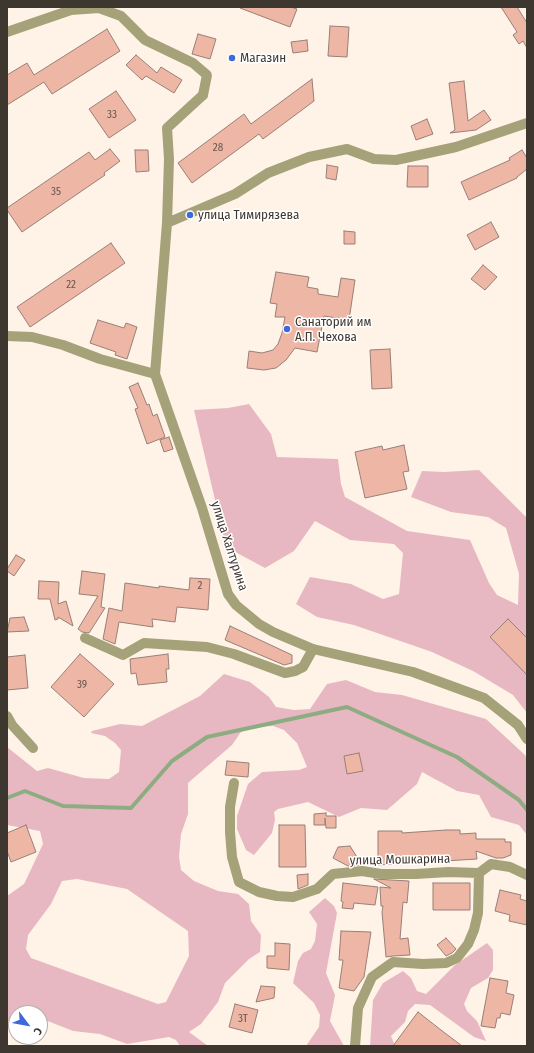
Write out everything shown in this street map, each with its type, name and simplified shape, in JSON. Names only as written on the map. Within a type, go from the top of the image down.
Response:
[{"type":"street","name":"улица Халтурина","points":[[7,32],[71,10],[99,8],[121,16],[146,40],[193,62],[207,75],[203,94],[167,128],[169,159],[167,223],[155,374],[202,508],[228,594],[236,606],[259,624],[273,632],[314,649],[413,672],[484,698],[518,725],[527,739]]},
{"type":"street","points":[[167,223],[235,194],[268,173],[309,157],[347,149],[374,159],[396,160],[456,147],[527,123]]},
{"type":"street","points":[[7,336],[32,337],[63,345],[100,359],[155,374]]},
{"type":"street","points":[[85,638],[123,655],[144,643],[207,647],[234,654],[285,673],[295,671],[303,667],[314,649]]},
{"type":"street","points":[[7,716],[12,725],[33,748]]},
{"type":"street","name":"улица Мошкарина","points":[[234,783],[230,807],[232,857],[239,882],[259,892],[277,896],[293,896],[317,889],[333,874],[362,871],[381,874],[448,872],[479,873]]},
{"type":"street","points":[[355,1046],[358,1008],[372,978],[393,962],[424,964],[446,963],[457,958],[468,944],[474,930],[478,913],[479,873],[491,864],[510,867],[527,875]]},
{"type":"shaded area","points":[[249,404],[271,434],[277,457],[338,459],[341,484],[345,497],[407,531],[470,540],[489,583],[497,595],[518,605],[519,574],[506,528],[488,517],[451,512],[411,497],[422,471],[444,472],[479,470],[527,518],[527,713],[513,695],[473,671],[432,652],[354,625],[317,617],[296,604],[310,577],[351,584],[383,599],[399,594],[403,553],[394,544],[350,540],[315,521],[294,551],[265,568],[226,547],[194,410],[228,408]]},
{"type":"shaded area","points":[[224,674],[250,682],[269,697],[276,707],[294,710],[310,709],[327,684],[346,680],[375,692],[402,695],[486,719],[525,755],[527,759],[527,835],[519,825],[491,817],[479,795],[457,791],[422,772],[417,784],[387,810],[361,808],[339,817],[308,802],[278,809],[274,812],[275,820],[272,833],[254,855],[246,850],[237,829],[237,816],[248,784],[262,772],[299,770],[307,767],[297,743],[284,730],[273,726],[251,727],[241,732],[232,745],[188,783],[188,814],[181,834],[179,857],[181,870],[194,881],[218,891],[238,894],[249,904],[251,921],[261,935],[260,952],[249,959],[225,983],[218,1002],[201,1024],[189,1032],[208,1046],[180,1046],[176,1040],[169,1037],[127,1044],[100,1034],[73,1031],[48,1021],[48,1005],[8,1005],[7,1023],[7,896],[24,884],[43,844],[40,831],[7,825],[7,747],[37,771],[48,768],[84,778],[109,779],[119,772],[121,750],[115,743],[105,736],[91,733],[92,731],[120,724],[142,726],[200,696]],"holes":[[[77,879],[127,889],[188,931],[189,956],[166,1002],[158,1004],[31,958],[26,949],[28,935],[51,904],[62,881]]]},
{"type":"shaded area","points":[[325,898],[334,906],[337,913],[326,973],[335,995],[330,1021],[344,1046],[306,1046],[319,1027],[320,1015],[314,1003],[293,983],[298,961],[303,953],[311,949],[315,941],[317,924],[309,912]]},
{"type":"shaded area","points":[[487,943],[493,950],[493,970],[488,978],[471,988],[464,1004],[467,1011],[477,1021],[486,1041],[474,1037],[430,1005],[415,1004],[408,1011],[405,1022],[391,1036],[395,1046],[370,1046],[373,1000],[383,983],[403,971],[411,978],[417,991],[426,994],[455,965]]},
{"type":"building","points":[[240,7],[291,7],[297,9],[290,27]]},
{"type":"building","points":[[501,7],[517,7],[527,23],[527,48],[523,41],[519,44],[513,35],[517,32]]},
{"type":"building","points":[[330,26],[349,27],[347,57],[328,56]]},
{"type":"building","points":[[107,29],[120,51],[52,94],[44,82],[7,105],[7,75],[27,63],[34,75]]},
{"type":"building","points":[[198,34],[216,39],[210,59],[192,54]]},
{"type":"building","points":[[307,40],[308,51],[293,53],[291,42]]},
{"type":"building","points":[[136,55],[157,73],[161,67],[182,80],[174,93],[146,76],[142,80],[126,65]]},
{"type":"building","points":[[312,79],[314,101],[263,139],[259,134],[192,183],[178,163],[244,114],[251,124]]},
{"type":"building","points":[[464,81],[468,121],[484,110],[491,120],[476,130],[450,133],[455,130],[449,83]]},
{"type":"building","points":[[116,91],[136,120],[109,138],[89,109]]},
{"type":"building","points":[[427,119],[433,134],[416,140],[411,126]]},
{"type":"building","points":[[110,149],[120,161],[104,173],[105,175],[22,232],[7,208],[89,152],[95,160]]},
{"type":"building","points":[[135,150],[148,150],[149,171],[136,172]]},
{"type":"building","points":[[522,150],[527,158],[527,169],[517,178],[469,200],[461,182],[510,160],[509,158]]},
{"type":"building","points":[[327,165],[338,167],[336,180],[326,178]]},
{"type":"building","points":[[408,166],[428,166],[428,187],[407,187]]},
{"type":"building","points":[[491,222],[499,237],[475,250],[467,235]]},
{"type":"building","points":[[344,231],[355,232],[355,244],[344,244]]},
{"type":"building","points":[[111,243],[125,263],[30,327],[17,307]]},
{"type":"building","points":[[483,265],[497,277],[485,290],[471,279]]},
{"type":"building","points":[[276,272],[309,277],[307,287],[318,289],[318,294],[338,297],[341,278],[355,280],[349,320],[324,316],[317,352],[295,348],[286,360],[276,368],[264,370],[247,368],[249,351],[262,353],[273,350],[278,344],[282,333],[285,317],[275,317],[277,304],[270,303]]},
{"type":"building","points":[[98,320],[124,328],[126,323],[137,327],[127,359],[115,355],[116,352],[90,343]]},
{"type":"building","points":[[390,349],[392,388],[372,389],[370,350]]},
{"type":"building","points":[[138,383],[147,405],[149,404],[153,416],[157,414],[165,437],[147,444],[135,409],[138,408],[129,387]]},
{"type":"building","points":[[169,437],[173,449],[164,452],[160,440]]},
{"type":"building","points":[[404,445],[409,471],[403,472],[407,489],[365,498],[355,452],[382,446],[383,450]]},
{"type":"building","points":[[16,555],[25,560],[14,576],[7,571],[7,569]]},
{"type":"building","points":[[82,571],[105,574],[101,607],[105,608],[89,633],[82,632],[78,629],[98,596],[79,594]]},
{"type":"building","points":[[190,578],[210,579],[208,610],[177,607],[175,622],[152,619],[153,627],[119,622],[115,644],[103,639],[109,608],[122,611],[125,583],[159,588],[159,586],[189,590]]},
{"type":"building","points":[[39,581],[59,582],[58,604],[66,601],[73,626],[58,617],[58,619],[55,620],[50,599],[38,599]]},
{"type":"building","points":[[24,617],[29,631],[7,632],[10,618]]},
{"type":"building","points":[[508,619],[527,638],[527,675],[490,637]]},
{"type":"building","points":[[230,626],[292,655],[292,663],[284,665],[225,640]]},
{"type":"building","points":[[80,654],[114,684],[84,717],[51,687]]},
{"type":"building","points":[[168,654],[169,669],[166,669],[167,682],[138,685],[136,673],[131,674],[130,659]]},
{"type":"building","points":[[25,655],[28,688],[7,690],[7,657]]},
{"type":"building","points":[[359,753],[363,771],[347,774],[344,756]]},
{"type":"building","points":[[227,761],[249,763],[248,777],[225,775]]},
{"type":"building","points":[[326,813],[326,816],[336,816],[336,828],[326,828],[325,818],[325,825],[314,825],[314,814]]},
{"type":"building","points":[[26,825],[36,852],[11,862],[7,851],[7,833]]},
{"type":"building","points":[[279,825],[305,825],[306,867],[279,867]]},
{"type":"building","points":[[460,830],[460,834],[476,833],[476,839],[505,839],[505,842],[511,842],[511,855],[503,858],[496,858],[476,851],[477,859],[378,865],[378,831],[402,831],[402,833]]},
{"type":"building","points":[[350,846],[362,865],[348,866],[333,858],[338,847]]},
{"type":"building","points":[[308,874],[308,885],[298,889],[297,875]]},
{"type":"building","points":[[374,879],[409,881],[407,903],[403,902],[400,939],[408,938],[410,955],[386,957],[382,912],[383,906],[381,906],[380,887],[391,888]]},
{"type":"building","points":[[343,883],[378,887],[375,905],[354,903],[353,909],[342,908],[343,902],[341,901]]},
{"type":"building","points":[[433,883],[470,883],[470,910],[433,910]]},
{"type":"building","points":[[500,890],[521,895],[520,899],[527,901],[527,925],[509,921],[510,915],[495,911]]},
{"type":"building","points":[[341,931],[371,932],[364,977],[354,991],[339,988],[343,960],[339,960]]},
{"type":"building","points":[[446,938],[456,949],[446,956],[437,945]]},
{"type":"building","points":[[275,943],[290,944],[289,970],[267,968],[267,956],[275,956]]},
{"type":"building","points":[[490,978],[508,981],[506,993],[514,995],[510,1015],[501,1013],[500,1018],[497,1018],[495,1028],[481,1026]]},
{"type":"building","points":[[261,986],[275,987],[274,998],[256,1002]]},
{"type":"building","points":[[235,1004],[258,1010],[252,1033],[229,1027]]},
{"type":"building","points":[[418,1012],[441,1030],[462,1046],[393,1046]]},
{"type":"waterway","points":[[7,798],[25,791],[63,806],[131,808],[172,761],[207,737],[347,707],[457,757],[519,800],[527,810]]},
{"type":"place","name":"Магазин","points":[[232,58]]},
{"type":"place","name":"улица Тимирязева","points":[[190,215]]},
{"type":"place","name":"Санаторий им А.П. Чехова","points":[[287,329]]}]
